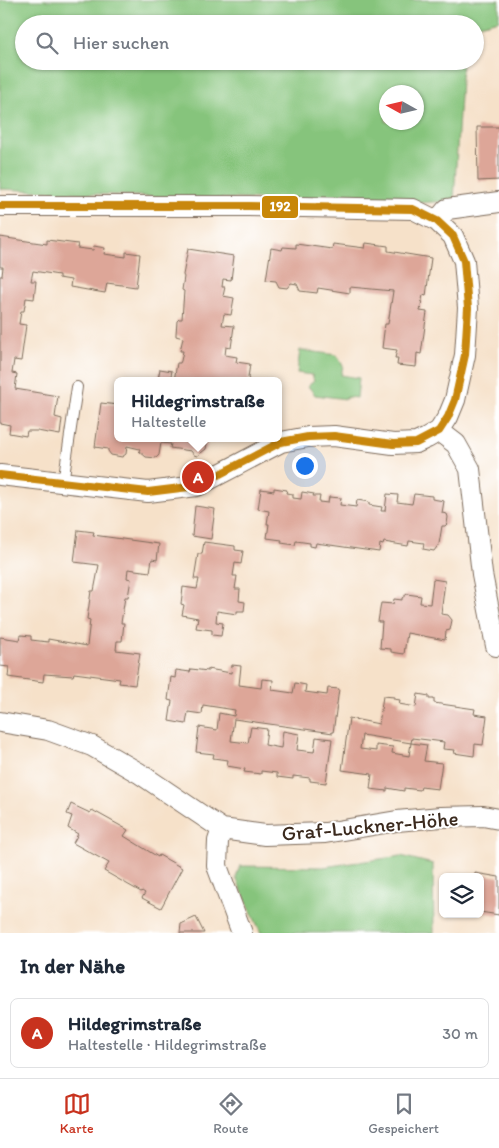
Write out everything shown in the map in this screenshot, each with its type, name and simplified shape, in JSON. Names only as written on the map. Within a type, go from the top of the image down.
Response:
[{"type":"street","points":[[437,221],[446,210],[499,202]]},
{"type":"street","points":[[0,206],[248,206],[413,209],[437,221],[453,236],[464,261],[468,308],[465,355],[455,400],[448,417],[439,430],[416,443],[393,444],[334,436],[308,437],[282,442],[197,486],[148,492],[0,475]]},
{"type":"street","points":[[439,430],[456,444],[470,469],[482,574],[496,646],[499,645]]},
{"type":"street","name":"Graf-Luckner-Höhe","points":[[0,722],[48,730],[92,746],[140,773],[222,829],[265,835],[325,833],[398,821],[441,817],[483,816],[499,819]]},
{"type":"street","points":[[222,829],[218,841],[217,866],[242,933]]},
{"type":"lane","points":[[63,483],[77,387]]},
{"type":"green space","points":[[0,0],[499,0],[499,20],[484,24],[484,15],[15,15],[15,70],[461,70],[454,201],[413,203],[158,197],[0,189]]},
{"type":"green space","points":[[300,350],[337,355],[343,366],[341,375],[359,378],[357,398],[347,397],[346,399],[315,395],[308,386],[314,381],[312,375],[297,373]]},
{"type":"green space","points":[[401,856],[433,864],[434,933],[261,933],[236,878],[240,866],[323,867]]},
{"type":"building","points":[[477,127],[499,127],[499,180],[478,181]]},
{"type":"building","points":[[0,237],[47,244],[47,240],[78,244],[77,248],[93,250],[94,246],[105,248],[104,254],[126,257],[126,252],[140,254],[136,287],[107,283],[105,293],[70,287],[71,280],[59,278],[59,275],[33,271],[31,281],[36,281],[34,299],[26,298],[24,311],[21,311],[19,324],[26,325],[21,361],[14,360],[12,373],[17,374],[15,389],[58,396],[55,417],[62,419],[60,435],[37,431],[27,431],[26,436],[9,433],[10,425],[0,423],[0,276],[2,276],[3,267],[0,267]]},
{"type":"building","points":[[366,243],[388,246],[388,251],[431,258],[426,296],[423,295],[420,311],[427,312],[421,354],[417,353],[416,367],[397,365],[398,358],[395,358],[397,350],[382,348],[385,324],[388,324],[393,291],[350,287],[350,293],[318,288],[317,293],[300,291],[297,284],[291,283],[287,288],[279,287],[276,281],[266,280],[271,248],[282,250],[283,247],[296,248],[296,244],[332,249],[333,244],[365,248]]},
{"type":"building","points":[[188,249],[234,256],[231,280],[223,279],[222,287],[225,287],[223,296],[234,298],[231,315],[224,314],[222,325],[234,326],[231,348],[226,347],[225,355],[237,357],[236,362],[250,364],[248,377],[175,377],[177,363],[181,361],[183,351],[180,351],[183,338],[176,336],[176,334],[177,321],[182,319],[183,275]]},
{"type":"building","points":[[160,369],[172,371],[171,377],[158,377]]},
{"type":"building","points":[[101,403],[114,405],[114,442],[206,442],[207,444],[206,449],[197,456],[191,451],[170,448],[171,444],[161,443],[159,455],[156,458],[146,457],[139,451],[140,449],[127,446],[126,454],[122,457],[111,455],[108,449],[95,447]]},
{"type":"building","points":[[274,488],[287,490],[286,493],[293,494],[293,498],[301,499],[302,492],[314,494],[313,496],[320,496],[319,502],[328,503],[329,497],[341,498],[340,505],[356,507],[357,500],[369,502],[369,505],[382,507],[381,511],[385,511],[387,494],[398,495],[397,502],[412,504],[414,494],[432,496],[432,499],[444,501],[442,513],[447,514],[447,524],[442,526],[439,544],[434,551],[423,549],[424,543],[409,541],[408,546],[384,542],[383,545],[380,544],[379,552],[316,543],[315,547],[310,546],[310,543],[296,541],[295,545],[281,543],[282,540],[267,538],[269,511],[258,509],[261,489],[274,491]]},
{"type":"building","points":[[195,506],[215,509],[211,539],[192,536]]},
{"type":"building","points":[[78,530],[94,532],[93,535],[159,544],[157,560],[152,559],[150,572],[128,569],[127,578],[131,579],[128,597],[125,597],[121,623],[124,623],[122,641],[117,641],[116,650],[140,653],[135,685],[119,683],[120,679],[74,673],[73,676],[44,674],[43,682],[8,677],[9,667],[0,666],[0,637],[20,640],[21,635],[31,636],[31,640],[48,642],[48,639],[87,646],[90,620],[87,619],[91,591],[94,591],[99,565],[74,562]]},
{"type":"building","points":[[204,542],[235,546],[235,550],[243,551],[241,564],[235,563],[233,576],[237,576],[235,589],[240,589],[239,601],[245,602],[244,611],[237,611],[237,614],[217,611],[216,622],[223,623],[221,636],[212,635],[212,630],[196,628],[198,618],[182,615],[184,605],[181,604],[183,587],[197,589],[199,579],[194,579],[198,554],[202,554]]},
{"type":"building","points":[[433,579],[445,581],[441,614],[448,615],[452,620],[450,630],[446,631],[445,640],[407,633],[404,654],[391,652],[391,649],[380,648],[382,622],[378,622],[381,603],[393,604],[394,599],[402,600],[407,594],[421,596],[420,603],[430,604]]},
{"type":"building","points":[[232,665],[241,666],[239,685],[261,688],[262,679],[273,680],[272,690],[293,693],[295,683],[306,685],[305,692],[327,695],[328,688],[339,689],[333,733],[234,719],[231,741],[248,743],[251,727],[267,729],[265,745],[281,748],[283,731],[299,734],[297,750],[314,752],[316,737],[332,739],[326,783],[310,781],[310,778],[293,776],[293,779],[277,777],[277,773],[261,771],[261,774],[244,772],[245,769],[227,766],[228,760],[213,758],[214,754],[196,752],[199,727],[217,730],[219,713],[234,716],[235,710],[203,705],[202,714],[188,712],[186,724],[169,721],[172,701],[168,700],[171,677],[175,678],[176,670],[190,672],[191,669],[208,671],[208,669],[231,673]]},
{"type":"building","points":[[418,694],[429,696],[429,699],[434,699],[434,703],[475,709],[474,714],[487,716],[483,745],[475,744],[474,756],[454,753],[455,750],[443,749],[444,742],[412,738],[411,743],[427,745],[424,761],[442,763],[438,789],[421,787],[420,790],[404,788],[404,791],[387,788],[387,791],[370,789],[372,774],[342,770],[349,718],[379,724],[383,696],[394,697],[394,699],[400,700],[399,704],[416,707]],"holes":[[[362,735],[411,743],[409,756],[392,753],[393,747],[376,745],[376,751],[360,749]]]},
{"type":"building","points":[[71,804],[90,813],[92,810],[128,830],[124,836],[158,857],[159,855],[182,868],[161,908],[142,898],[145,893],[142,891],[104,871],[109,863],[73,843],[78,834],[68,828],[72,816],[67,814]]},
{"type":"building","points":[[484,874],[499,877],[499,915],[484,913]]},
{"type":"building","points":[[196,917],[204,933],[180,933],[181,924]]},
{"type":"transit line","name":"192","points":[[0,206],[248,206],[413,209],[437,221],[453,236],[464,261],[468,308],[465,355],[455,400],[448,417],[439,431],[416,443],[393,444],[334,436],[308,437],[282,442]]},
{"type":"transit line","name":"192","points":[[0,475],[148,492],[197,486],[281,442]]},
{"type":"place","name":"Hildegrimstraße","points":[[198,477]]}]
